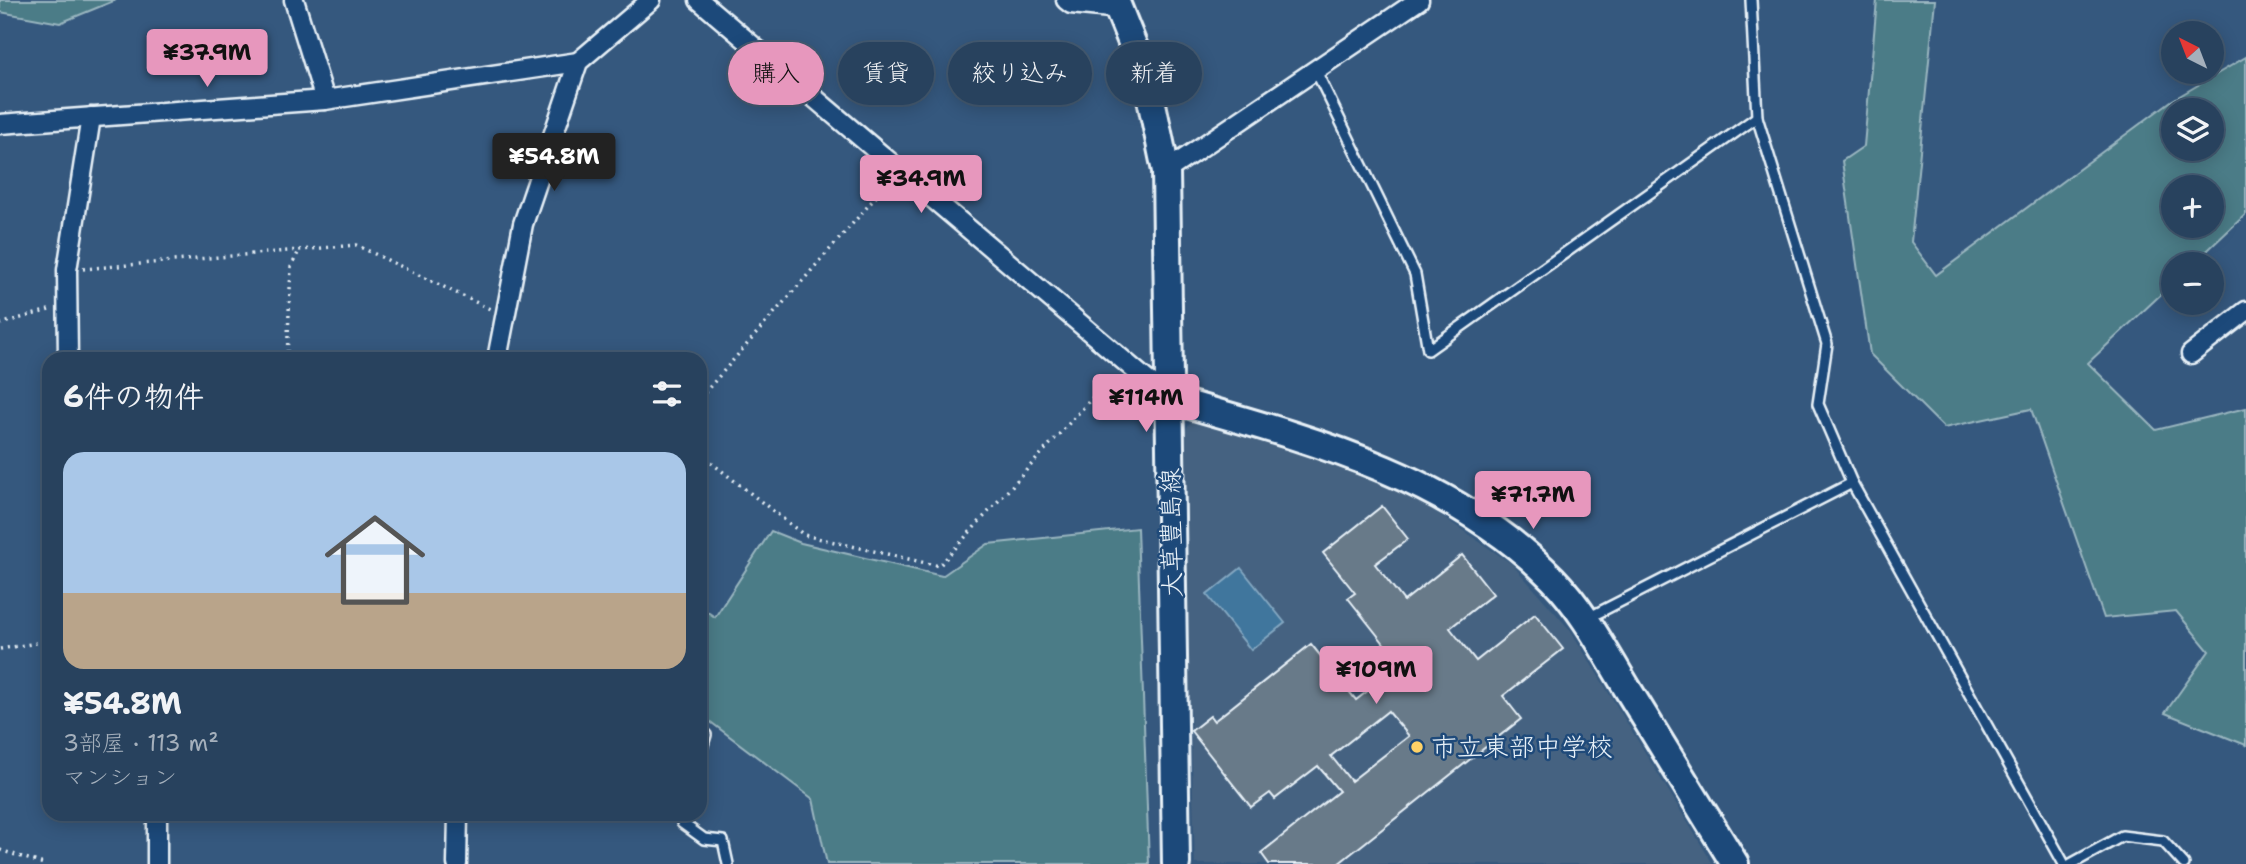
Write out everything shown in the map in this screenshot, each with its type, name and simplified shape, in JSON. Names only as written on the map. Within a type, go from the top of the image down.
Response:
[{"type":"main road","name":"大草豊島線","points":[[1118,4],[1146,80],[1166,171],[1176,864]]},
{"type":"main road","points":[[1170,400],[1354,455],[1414,482],[1468,514],[1522,552],[1553,580],[1585,619],[1735,864]]},
{"type":"street","points":[[294,0],[325,100]]},
{"type":"street","points":[[498,352],[523,225],[578,62],[651,0]]},
{"type":"street","points":[[699,0],[1170,400]]},
{"type":"street","points":[[1066,0],[1071,4],[1118,4]]},
{"type":"street","points":[[1166,171],[1419,0]]},
{"type":"street","points":[[0,124],[325,100],[578,62]]},
{"type":"street","points":[[68,352],[67,270],[91,117]]},
{"type":"street","points":[[2191,354],[2246,311]]},
{"type":"street","points":[[157,821],[158,864]]},
{"type":"street","points":[[457,864],[458,821]]},
{"type":"lane","points":[[1751,0],[1757,117],[1827,344],[1818,404],[1852,483],[2064,864]]},
{"type":"lane","points":[[1317,71],[1415,274],[1428,350],[1757,117]]},
{"type":"lane","points":[[1585,619],[1852,483]]},
{"type":"lane","points":[[682,821],[704,839],[723,841],[728,864]]},
{"type":"lane","points":[[2071,864],[2122,836],[2163,841],[2185,864]]},
{"type":"path","points":[[707,390],[899,171]]},
{"type":"path","points":[[67,270],[356,245],[504,316]]},
{"type":"path","points":[[287,352],[291,267],[299,251]]},
{"type":"path","points":[[0,324],[68,305]]},
{"type":"path","points":[[707,459],[804,535],[939,566],[1126,360]]},
{"type":"path","points":[[0,649],[42,642]]},
{"type":"path","points":[[0,850],[44,864]]},
{"type":"shaded area","name":"市立東部中学校","points":[[1191,420],[1291,444],[1411,495],[1512,564],[1571,631],[1713,864],[1195,864],[1182,437]]},
{"type":"shaded area","points":[[1241,568],[1285,623],[1251,650],[1207,595]]},
{"type":"green space","points":[[0,0],[116,0],[60,23],[0,12]]},
{"type":"green space","points":[[1877,0],[1935,0],[1911,242],[1936,275],[2161,108],[2161,161],[2224,161],[2224,98],[2176,98],[2200,84],[2224,84],[2224,70],[2246,57],[2246,214],[2224,235],[2224,175],[2161,175],[2161,238],[2221,238],[2206,252],[2161,252],[2161,294],[2088,363],[2156,430],[2246,408],[2246,745],[2165,713],[2209,651],[2176,611],[2104,618],[2031,409],[1944,428],[1870,354],[1842,161],[1864,146]]},
{"type":"green space","points":[[1137,528],[1149,864],[827,864],[813,799],[707,719],[707,612],[715,617],[771,531],[801,543],[942,576],[988,544]]},
{"type":"building","points":[[1382,506],[1408,539],[1375,564],[1404,601],[1462,555],[1493,594],[1450,628],[1476,661],[1535,614],[1563,649],[1503,696],[1521,719],[1338,864],[1269,864],[1261,853],[1339,791],[1318,766],[1275,799],[1270,793],[1251,807],[1191,731],[1210,716],[1214,721],[1311,644],[1356,700],[1401,665],[1348,598],[1355,593],[1323,553]],"holes":[[[1388,711],[1409,736],[1351,781],[1331,756]]]},
{"type":"place","name":"市立東部中学校","points":[[1417,747]]}]
